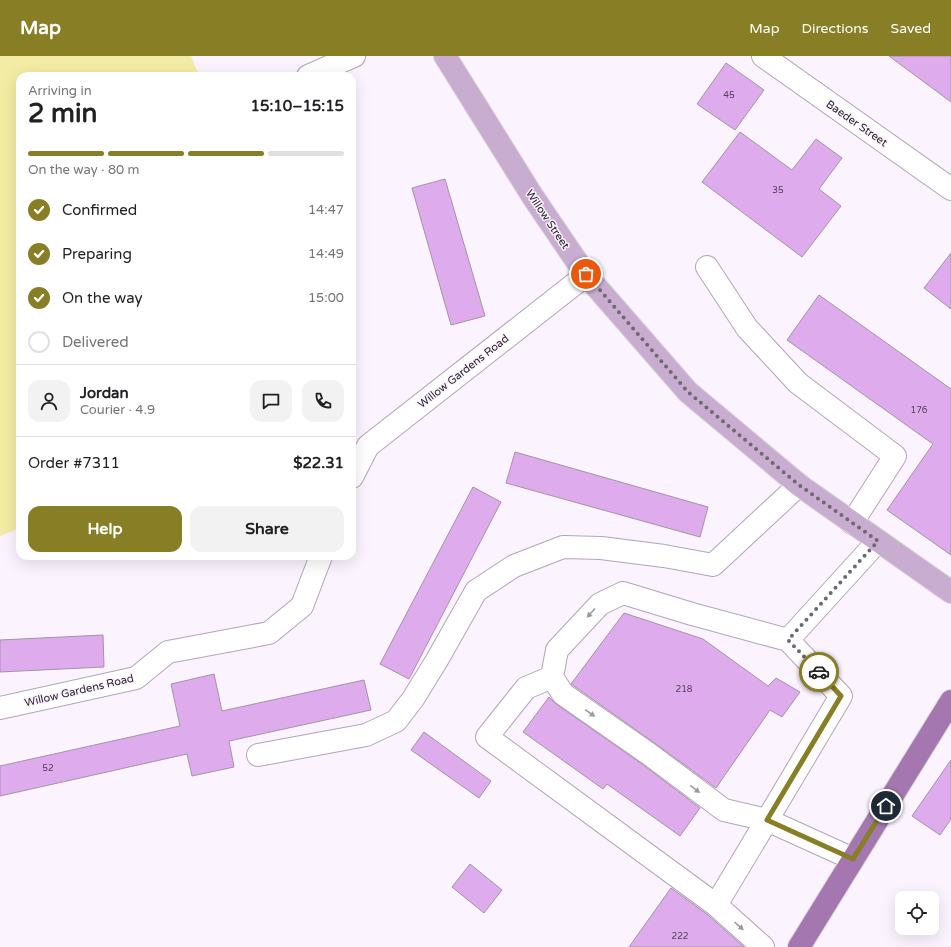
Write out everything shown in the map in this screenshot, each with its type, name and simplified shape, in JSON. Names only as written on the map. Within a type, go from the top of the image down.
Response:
[{"type":"highway","points":[[799,947],[951,701]]},
{"type":"main road","name":"Willow Street","points":[[445,56],[533,196],[586,274],[688,392],[799,485],[951,592]]},
{"type":"street","points":[[317,72],[354,56]]},
{"type":"street","name":"Baeder Street","points":[[764,56],[951,189]]},
{"type":"street","points":[[707,267],[747,328],[798,383],[896,456],[852,523]]},
{"type":"street","name":"Willow Gardens Road","points":[[356,469],[368,446],[586,274]]},
{"type":"street","points":[[258,755],[366,735],[396,721],[413,699],[476,591],[514,566],[563,547],[601,548],[664,556],[713,565],[799,485]]},
{"type":"street","points":[[788,640],[878,541]]},
{"type":"street","name":"Willow Gardens Road","points":[[0,708],[136,678],[168,652],[269,633],[302,606],[319,560]]},
{"type":"street","points":[[716,905],[767,820],[841,696],[788,640],[692,614],[623,593],[600,604],[557,650],[552,677],[563,694],[724,810],[767,820],[853,859]]},
{"type":"street","points":[[552,677],[526,688],[487,737],[716,905],[762,947]]},
{"type":"shaded area","points":[[0,56],[191,56],[197,72],[16,72],[16,530],[0,536]]},
{"type":"building","points":[[889,56],[951,56],[951,102]]},
{"type":"building","points":[[726,63],[764,90],[735,130],[697,104]]},
{"type":"building","points":[[740,132],[792,170],[816,139],[842,158],[819,189],[841,206],[802,257],[702,182]]},
{"type":"building","points":[[445,179],[485,316],[451,325],[412,188]]},
{"type":"building","points":[[951,253],[951,309],[924,288]]},
{"type":"building","points":[[819,295],[951,389],[951,555],[887,510],[933,444],[787,340]]},
{"type":"building","points":[[515,452],[708,507],[700,537],[506,483]]},
{"type":"building","points":[[473,487],[501,502],[409,679],[380,664]]},
{"type":"building","points":[[624,613],[703,639],[768,686],[776,678],[800,692],[782,717],[770,710],[716,788],[571,684]]},
{"type":"building","points":[[103,635],[104,667],[0,672],[0,640]]},
{"type":"building","points":[[214,674],[222,711],[364,680],[371,710],[229,741],[234,767],[192,776],[187,754],[0,796],[0,766],[180,726],[171,684]]},
{"type":"building","points":[[549,697],[556,704],[642,764],[700,808],[680,836],[607,784],[603,789],[523,732]]},
{"type":"building","points":[[424,732],[491,781],[479,798],[411,750]]},
{"type":"building","points":[[951,760],[951,819],[940,835],[912,816]]},
{"type":"building","points":[[470,864],[502,890],[484,913],[452,887]]},
{"type":"building","points":[[671,888],[708,915],[744,947],[629,947]]},
{"type":"way so far","points":[[586,274],[688,392],[799,485],[878,541],[788,640],[819,672]]},
{"type":"route","points":[[819,672],[841,696],[767,820],[853,859],[886,806]]}]
